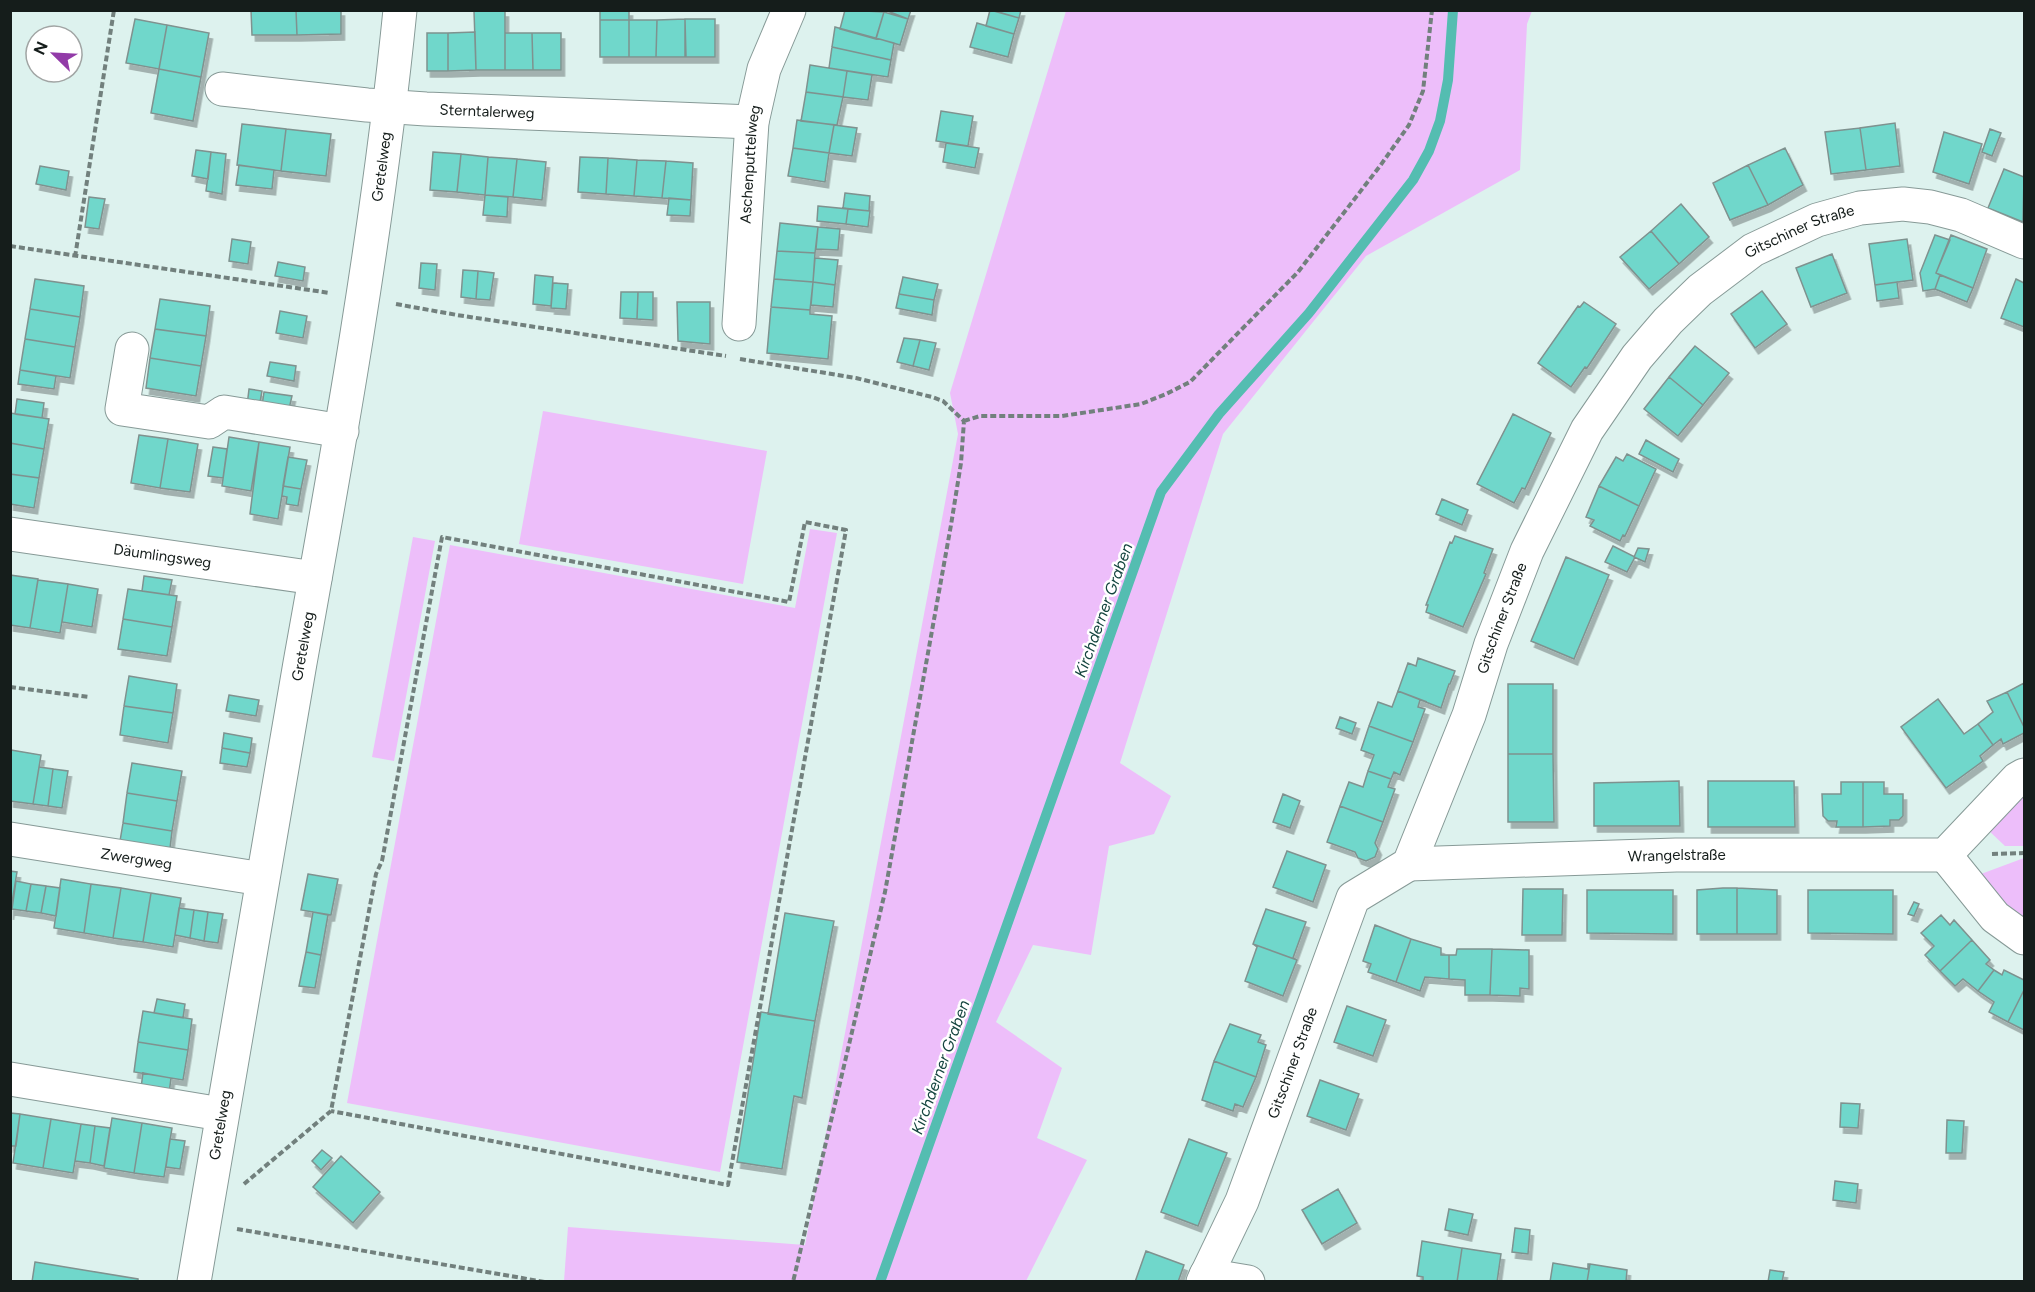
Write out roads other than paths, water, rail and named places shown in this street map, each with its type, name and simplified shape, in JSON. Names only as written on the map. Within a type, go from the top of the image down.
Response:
[{"type":"street","name":"Gretelweg","points":[[194,1281],[221,1114],[364,298],[390,107],[400,10]]},
{"type":"street","name":"Aschenputtelweg","points":[[739,324],[752,122],[764,69],[789,10]]},
{"type":"street","name":"Sterntalerweg","points":[[222,89],[390,107],[752,122]]},
{"type":"street","name":"Gitschiner Straße","points":[[1204,1278],[1242,1201],[1353,897],[1409,864],[1469,715],[1491,644],[1527,551],[1587,430],[1637,357],[1668,321],[1700,290],[1753,250],[1817,220],[1860,208],[1903,204],[1930,207],[1961,215],[2025,242]]},
{"type":"street","points":[[132,349],[122,408],[209,422],[224,412],[342,431]]},
{"type":"street","name":"Däumlingsweg","points":[[10,534],[315,578]]},
{"type":"street","points":[[2025,775],[2018,779],[1945,855],[1995,917],[2025,938]]},
{"type":"street","name":"Zwergweg","points":[[10,839],[262,879]]},
{"type":"street","name":"Wrangelstraße","points":[[1409,864],[1676,855],[1945,855]]},
{"type":"street","points":[[10,1079],[221,1114]]},
{"type":"street","points":[[1204,1278],[1248,1281]]},
{"type":"waterway","name":"Kirchderner Graben","points":[[880,1282],[1161,492],[1219,414],[1309,313],[1413,180],[1429,151],[1440,121],[1448,80],[1453,10]]}]
